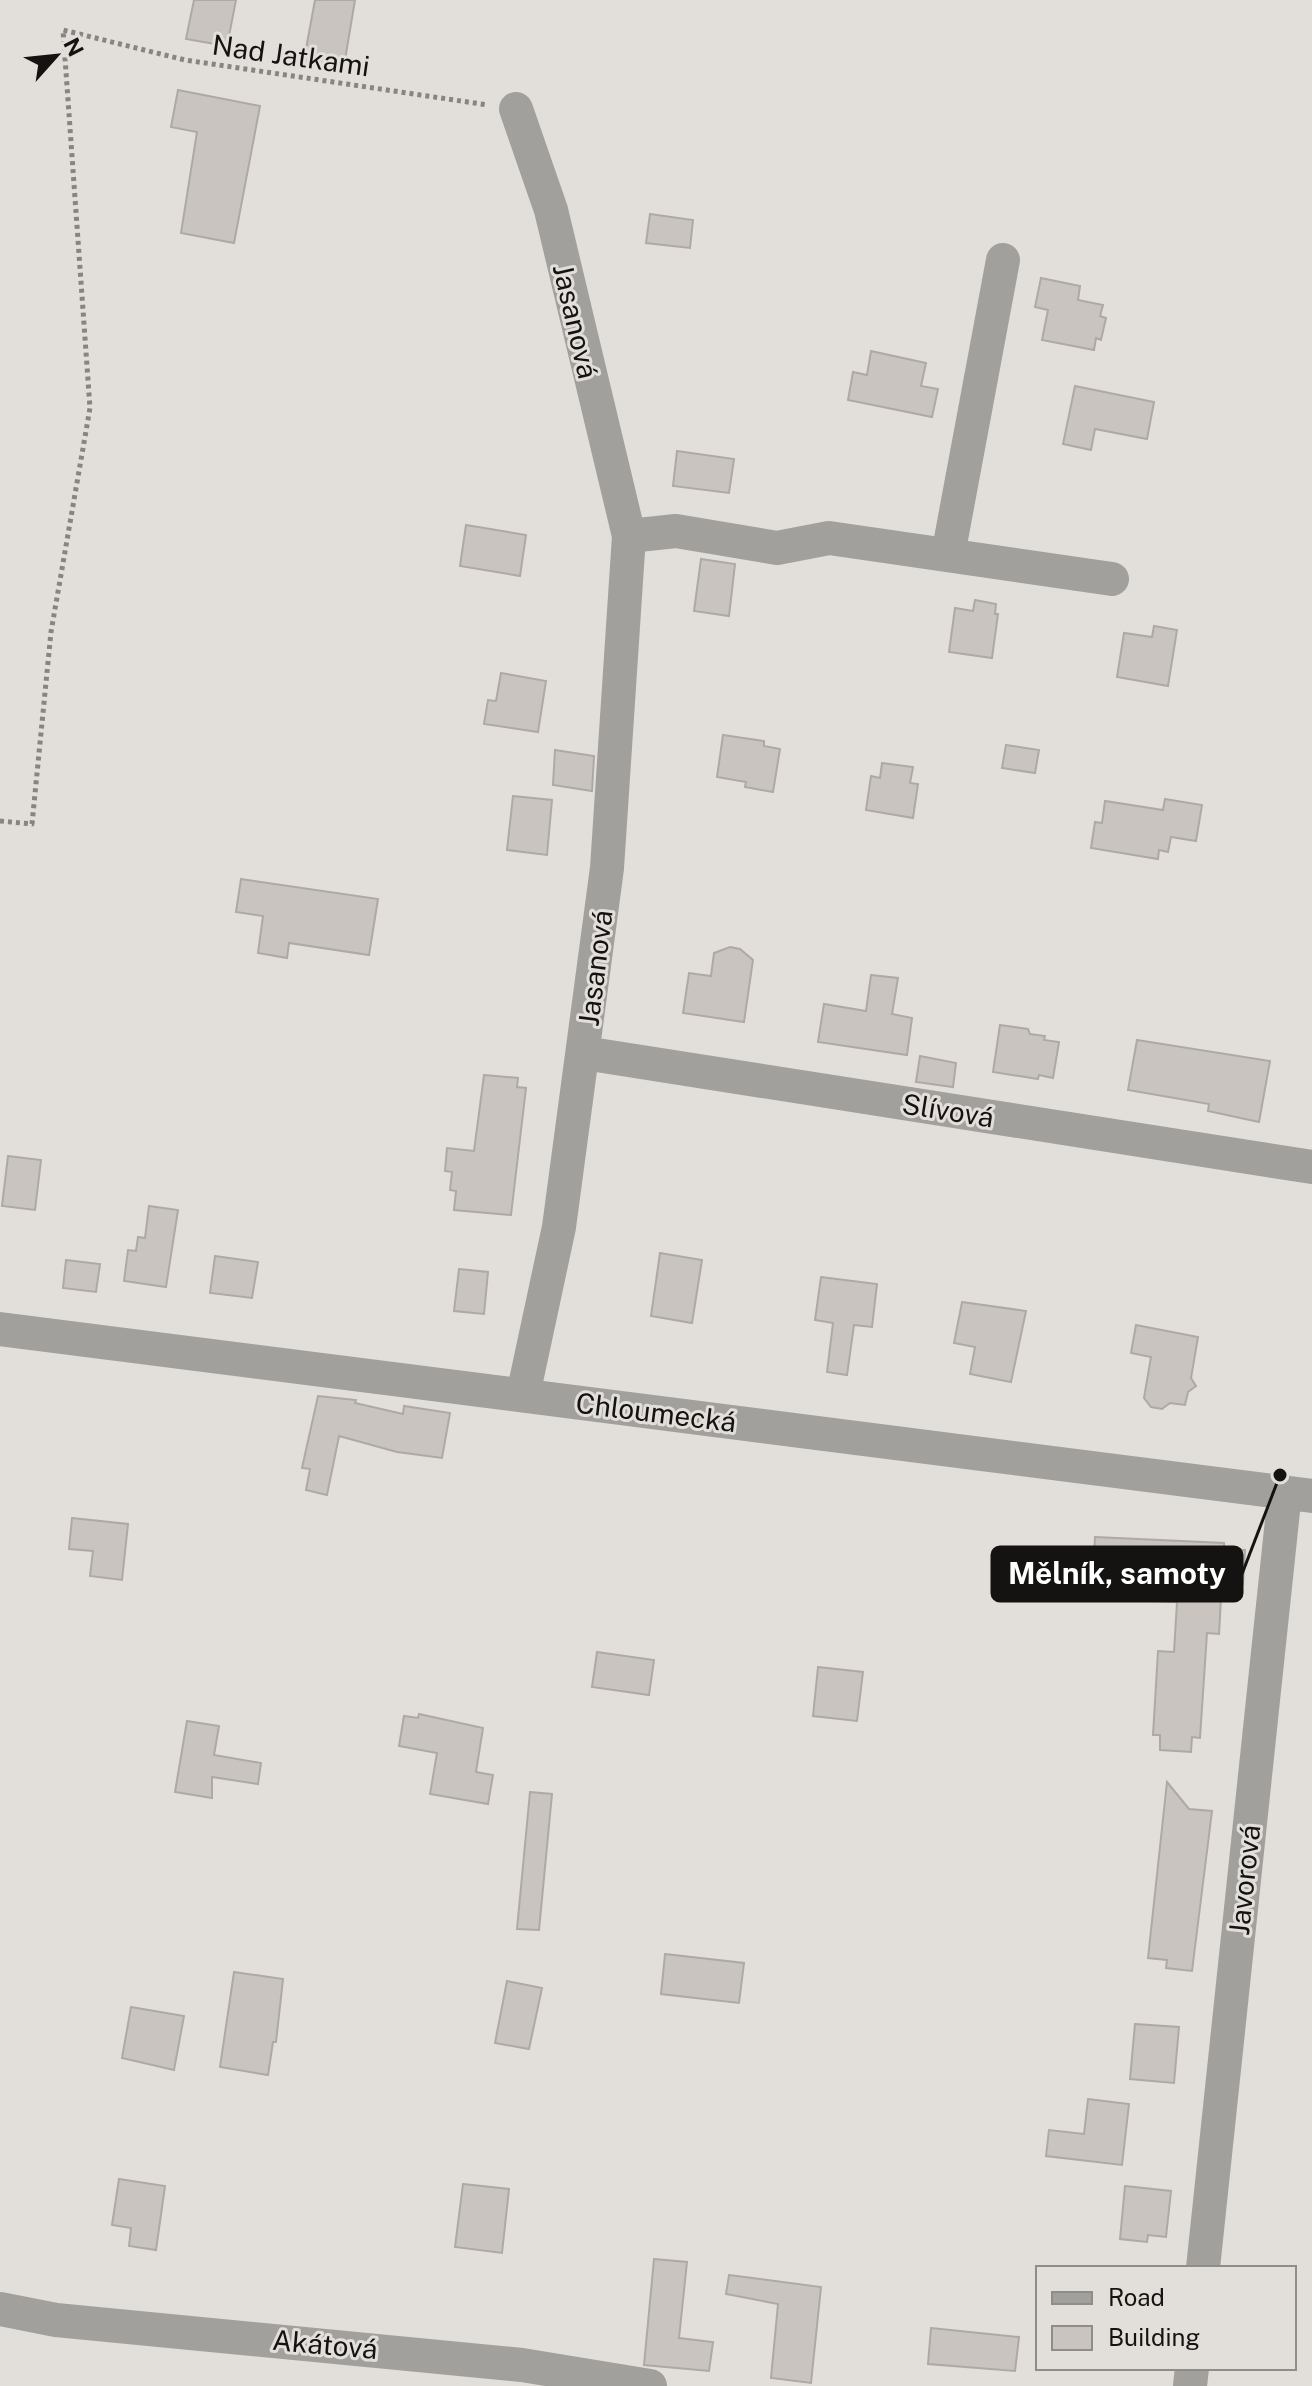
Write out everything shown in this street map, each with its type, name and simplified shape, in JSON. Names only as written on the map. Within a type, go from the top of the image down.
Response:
[{"type":"street","name":"Jasanová","points":[[516,109],[551,210],[629,536],[607,868],[559,1227],[523,1395]]},
{"type":"street","points":[[948,555],[1003,260]]},
{"type":"street","points":[[629,536],[676,531],[777,548],[829,538],[1112,579]]},
{"type":"street","name":"Slívová","points":[[584,1053],[1312,1167]]},
{"type":"street","name":"Chloumecká","points":[[0,1329],[1299,1494]]},
{"type":"street","name":"Javorová","points":[[1203,2266],[1299,1494]]},
{"type":"street","name":"Akátová","points":[[0,2309],[56,2320],[522,2365],[650,2386]]},
{"type":"path","name":"Nad Jatkami","points":[[0,821],[32,824],[51,632],[90,408],[63,30],[185,60],[516,109]]},
{"type":"building","points":[[194,0],[236,0],[227,46],[186,39]]},
{"type":"building","points":[[315,0],[355,0],[343,72],[303,65]]},
{"type":"building","points":[[178,90],[260,106],[234,243],[181,233],[197,132],[171,127]]},
{"type":"building","points":[[650,214],[693,220],[690,248],[646,243]]},
{"type":"building","points":[[1041,278],[1080,286],[1078,300],[1103,305],[1100,316],[1106,318],[1101,340],[1096,338],[1094,350],[1042,340],[1048,310],[1035,307]]},
{"type":"building","points":[[871,351],[926,363],[921,386],[938,389],[932,417],[848,400],[853,372],[867,375]]},
{"type":"building","points":[[1075,386],[1154,402],[1147,439],[1095,429],[1091,450],[1063,444]]},
{"type":"building","points":[[677,451],[734,459],[729,493],[673,486]]},
{"type":"building","points":[[466,525],[526,535],[520,576],[460,566]]},
{"type":"building","points":[[701,559],[735,564],[729,616],[694,611]]},
{"type":"building","points":[[975,600],[996,604],[995,614],[998,614],[992,658],[949,652],[955,608],[973,611]]},
{"type":"building","points":[[1154,626],[1177,630],[1168,686],[1117,677],[1124,633],[1152,637]]},
{"type":"building","points":[[501,673],[546,681],[538,732],[484,724],[488,700],[496,701]]},
{"type":"building","points":[[723,735],[764,741],[764,746],[780,749],[773,792],[745,787],[746,782],[717,777]]},
{"type":"building","points":[[1006,745],[1039,750],[1035,773],[1002,768]]},
{"type":"building","points":[[555,750],[594,756],[592,791],[553,785]]},
{"type":"building","points":[[882,763],[913,767],[910,783],[918,784],[913,818],[866,810],[871,776],[880,778]]},
{"type":"building","points":[[513,796],[552,800],[547,855],[507,850]]},
{"type":"building","points":[[1165,799],[1202,805],[1196,841],[1171,837],[1168,852],[1159,850],[1158,859],[1091,848],[1095,822],[1102,823],[1105,801],[1163,810]]},
{"type":"building","points":[[241,879],[378,899],[369,955],[289,943],[287,958],[258,953],[263,916],[236,912]]},
{"type":"building","points":[[730,947],[740,949],[753,960],[744,1022],[683,1013],[689,973],[711,976],[714,953]]},
{"type":"building","points":[[871,975],[898,978],[892,1014],[912,1018],[907,1055],[818,1042],[824,1004],[866,1011]]},
{"type":"building","points":[[1000,1025],[1028,1029],[1030,1034],[1045,1036],[1044,1040],[1059,1042],[1053,1078],[1039,1075],[1038,1079],[993,1072]]},
{"type":"building","points":[[1137,1040],[1270,1061],[1259,1122],[1208,1111],[1209,1104],[1128,1090]]},
{"type":"building","points":[[920,1056],[956,1063],[953,1087],[916,1082]]},
{"type":"building","points":[[484,1075],[518,1078],[517,1087],[526,1088],[511,1215],[454,1210],[456,1191],[450,1190],[452,1172],[445,1171],[447,1148],[474,1151]]},
{"type":"building","points":[[8,1156],[41,1160],[35,1210],[2,1206]]},
{"type":"building","points":[[149,1206],[178,1210],[166,1287],[124,1281],[128,1250],[136,1251],[138,1237],[145,1238]]},
{"type":"building","points":[[660,1253],[702,1260],[692,1323],[651,1316]]},
{"type":"building","points":[[215,1256],[258,1262],[252,1298],[210,1293]]},
{"type":"building","points":[[66,1260],[100,1264],[96,1292],[63,1288]]},
{"type":"building","points":[[459,1269],[488,1272],[484,1314],[454,1311]]},
{"type":"building","points":[[821,1277],[877,1284],[872,1327],[854,1325],[847,1375],[827,1372],[833,1323],[815,1320]]},
{"type":"building","points":[[962,1302],[1026,1311],[1011,1382],[970,1374],[975,1347],[954,1343]]},
{"type":"building","points":[[1136,1325],[1198,1337],[1191,1378],[1196,1386],[1188,1392],[1185,1405],[1170,1403],[1162,1409],[1151,1407],[1144,1398],[1151,1357],[1131,1353]]},
{"type":"building","points":[[318,1396],[356,1400],[355,1403],[403,1414],[404,1406],[450,1413],[442,1458],[397,1452],[339,1436],[327,1495],[306,1490],[310,1469],[302,1468]]},
{"type":"building","points":[[72,1518],[128,1524],[122,1580],[90,1576],[93,1551],[69,1549]]},
{"type":"building","points":[[1095,1537],[1224,1543],[1224,1549],[1245,1550],[1243,1584],[1232,1583],[1231,1598],[1221,1598],[1219,1634],[1207,1633],[1200,1738],[1192,1737],[1191,1752],[1160,1750],[1160,1735],[1153,1735],[1158,1651],[1174,1652],[1177,1602],[1092,1598]]},
{"type":"building","points":[[597,1652],[654,1660],[649,1695],[592,1687]]},
{"type":"building","points":[[818,1667],[863,1672],[857,1721],[813,1716]]},
{"type":"building","points":[[419,1714],[483,1728],[476,1772],[493,1775],[488,1804],[430,1794],[437,1753],[399,1746],[404,1716],[418,1718]]},
{"type":"building","points":[[187,1721],[219,1726],[214,1755],[261,1763],[258,1784],[212,1777],[212,1798],[175,1792]]},
{"type":"building","points":[[1167,1782],[1189,1809],[1212,1811],[1192,1971],[1166,1968],[1167,1960],[1148,1958]]},
{"type":"building","points":[[530,1792],[552,1794],[539,1930],[517,1929]]},
{"type":"building","points":[[665,1954],[744,1963],[739,2003],[661,1994]]},
{"type":"building","points":[[234,1972],[283,1979],[276,2042],[273,2042],[268,2075],[220,2067]]},
{"type":"building","points":[[507,1981],[542,1988],[529,2049],[495,2043]]},
{"type":"building","points":[[131,2007],[184,2016],[174,2070],[122,2058]]},
{"type":"building","points":[[1135,2024],[1179,2027],[1174,2083],[1130,2079]]},
{"type":"building","points":[[1088,2099],[1129,2104],[1122,2165],[1046,2156],[1049,2130],[1084,2134]]},
{"type":"building","points":[[119,2179],[165,2186],[156,2250],[129,2246],[131,2228],[112,2225]]},
{"type":"building","points":[[463,2184],[509,2189],[502,2253],[455,2247]]},
{"type":"building","points":[[1125,2186],[1171,2191],[1166,2237],[1148,2235],[1147,2242],[1120,2239]]},
{"type":"building","points":[[654,2259],[687,2262],[679,2338],[713,2342],[709,2371],[644,2365]]},
{"type":"building","points":[[729,2275],[821,2287],[811,2383],[771,2378],[778,2304],[726,2294]]},
{"type":"building","points":[[931,2328],[1019,2337],[1015,2371],[928,2364]]},
{"type":"place","name":"Mělník, samoty","points":[[1280,1475]]}]
